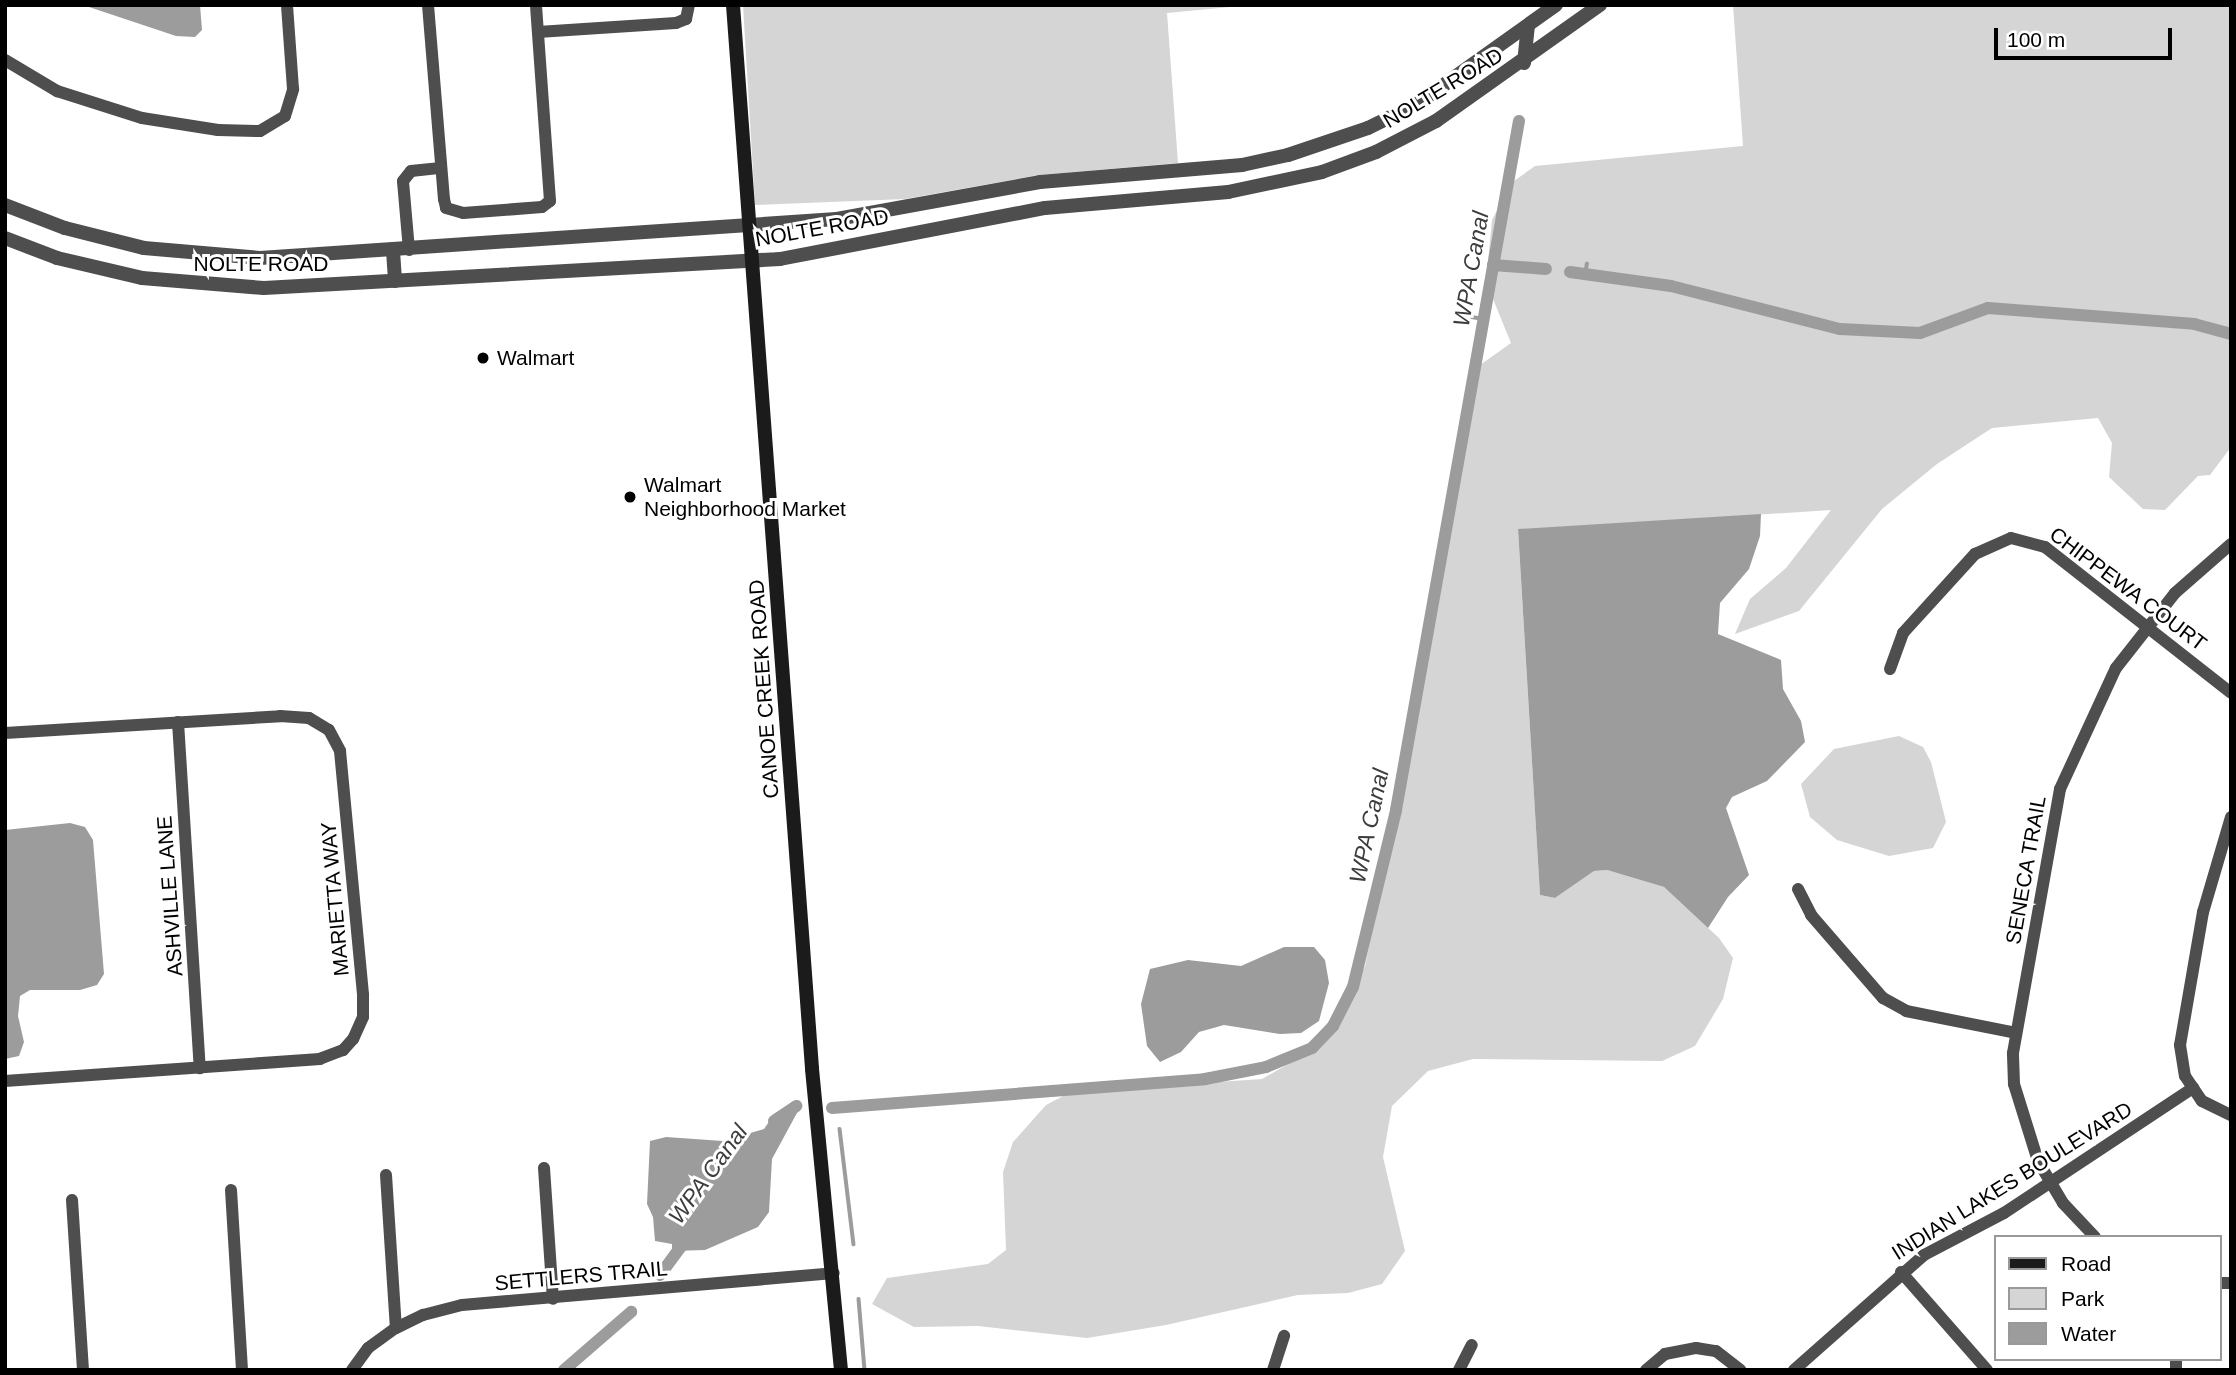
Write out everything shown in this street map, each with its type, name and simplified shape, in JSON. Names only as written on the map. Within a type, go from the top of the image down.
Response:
[{"type":"main road","name":"CANOE CREEK ROAD","points":[[733,5],[812,1069],[834,1273],[841,1370]]},
{"type":"street","points":[[5,61],[57,91],[142,118],[218,130],[260,131],[285,116],[293,89],[287,5]]},
{"type":"street","points":[[428,5],[441,168],[446,208],[452,212],[542,207],[550,201],[536,5]]},
{"type":"street","points":[[538,32],[676,23],[686,19],[689,5]]},
{"type":"street","name":"NOLTE ROAD","points":[[5,205],[65,228],[191,255],[260,258],[751,227],[837,219],[1040,181],[1242,165],[1288,155],[1368,128],[1418,104],[1487,58],[1556,5]]},
{"type":"street","name":"NOLTE ROAD","points":[[5,239],[103,271],[186,285],[264,288],[754,262],[834,250],[1045,208],[1228,192],[1301,177],[1376,152],[1476,95],[1600,5]]},
{"type":"street","points":[[1524,62],[1528,27]]},
{"type":"street","points":[[1476,95],[1487,58]]},
{"type":"street","points":[[409,250],[402,181],[411,171],[441,168]]},
{"type":"street","points":[[393,251],[395,281]]},
{"type":"street","name":"CHIPPEWA COURT","points":[[1890,669],[1903,633],[1975,554],[2011,538],[2045,547],[2231,693]]},
{"type":"street","name":"SENECA TRAIL","points":[[2093,1235],[2051,1183],[2021,1116],[2014,1084],[2016,1033],[2060,789],[2116,668],[2175,593],[2231,544]]},
{"type":"street","name":"MARIETTA WAY","points":[[5,733],[280,716],[309,718],[329,730],[340,751],[363,995],[363,1017],[343,1050],[320,1059],[5,1081]]},
{"type":"street","name":"ASHVILLE LANE","points":[[178,722],[200,1068]]},
{"type":"street","points":[[2231,817],[2203,912],[2180,1045],[2185,1076],[2202,1101],[2231,1115]]},
{"type":"street","points":[[1798,889],[1811,915],[1883,998],[1906,1011],[2016,1033]]},
{"type":"street","name":"INDIAN LAKES BOULEVARD","points":[[1794,1370],[1924,1255],[2051,1183],[2193,1088]]},
{"type":"street","points":[[544,1168],[553,1299]]},
{"type":"street","points":[[386,1175],[396,1328]]},
{"type":"street","points":[[231,1190],[242,1370]]},
{"type":"street","points":[[72,1200],[83,1370]]},
{"type":"street","points":[[1902,1272],[1987,1370]]},
{"type":"street","name":"SETTLERS TRAIL","points":[[352,1370],[368,1348],[396,1328],[423,1315],[462,1305],[834,1273]]},
{"type":"street","points":[[1273,1370],[1284,1336]]},
{"type":"street","points":[[1459,1370],[1472,1345]]},
{"type":"street","points":[[1646,1370],[1665,1354],[1696,1348],[1716,1351],[1740,1370]]},
{"type":"green space","points":[[743,5],[1251,5],[1167,13],[1178,163],[1039,175],[905,199],[755,205]]},
{"type":"green space","points":[[1733,5],[2231,5],[2231,447],[2210,475],[2198,476],[2165,510],[2143,509],[2109,477],[2112,443],[2098,418],[1992,428],[1937,464],[1882,509],[1799,611],[1735,634],[1750,599],[1786,568],[1831,510],[1518,530],[1540,895],[1555,898],[1594,871],[1607,870],[1664,887],[1719,938],[1733,958],[1723,999],[1695,1046],[1662,1061],[1473,1059],[1428,1071],[1392,1106],[1383,1157],[1405,1251],[1382,1284],[1348,1293],[1298,1295],[1166,1325],[1087,1338],[978,1326],[914,1327],[872,1304],[887,1278],[988,1264],[1006,1250],[1003,1172],[1013,1142],[1046,1105],[1071,1092],[1262,1079],[1325,1043],[1365,966],[1409,752],[1473,370],[1511,343],[1486,282],[1492,220],[1511,183],[1535,166],[1743,146]]},
{"type":"green space","points":[[1899,736],[1923,747],[1931,762],[1946,822],[1933,848],[1889,856],[1837,840],[1810,817],[1801,784],[1834,749]]},
{"type":"water","points":[[83,5],[200,5],[202,30],[195,37],[176,36]]},
{"type":"water","points":[[1761,514],[1760,536],[1749,569],[1720,603],[1718,634],[1781,660],[1783,689],[1801,721],[1805,742],[1767,781],[1732,797],[1726,808],[1749,875],[1728,897],[1708,928],[1664,887],[1607,870],[1594,871],[1555,898],[1540,895],[1518,529]]},
{"type":"water","points":[[70,823],[85,827],[93,840],[104,974],[97,985],[80,990],[30,990],[20,996],[18,1016],[24,1042],[19,1056],[5,1059],[5,830]]},
{"type":"water","points":[[1284,947],[1314,947],[1325,960],[1329,983],[1319,1021],[1301,1033],[1280,1034],[1224,1025],[1199,1032],[1181,1052],[1160,1062],[1147,1046],[1141,1004],[1150,969],[1188,960],[1241,966]]},
{"type":"water","points":[[798,1111],[772,1159],[769,1212],[758,1227],[705,1250],[672,1251],[672,1244],[655,1241],[653,1217],[647,1204],[650,1141],[666,1137],[723,1141],[764,1129],[775,1113]]},
{"type":"waterway","name":"WPA Canal","points":[[832,1108],[1205,1079],[1266,1067],[1312,1048],[1333,1026],[1353,987],[1396,810],[1519,121]]},
{"type":"waterway","points":[[1585,274],[1587,264]]},
{"type":"waterway","points":[[1493,265],[1546,269]]},
{"type":"waterway","points":[[1570,272],[1671,286],[1840,329],[1920,333],[1988,308],[2194,324],[2231,334]]},
{"type":"waterway","points":[[1472,317],[1483,319]]},
{"type":"waterway","name":"WPA Canal","points":[[774,1121],[796,1106]]},
{"type":"waterway","points":[[840,1129],[854,1244]]},
{"type":"waterway","name":"WPA Canal","points":[[660,1275],[688,1237]]},
{"type":"waterway","points":[[859,1299],[865,1370]]},
{"type":"waterway","name":"WPA Canal","points":[[564,1370],[631,1312]]},
{"type":"place","name":"Walmart","points":[[483,358]]},
{"type":"place","name":"Walmart Neighborhood Market","points":[[630,497]]}]
